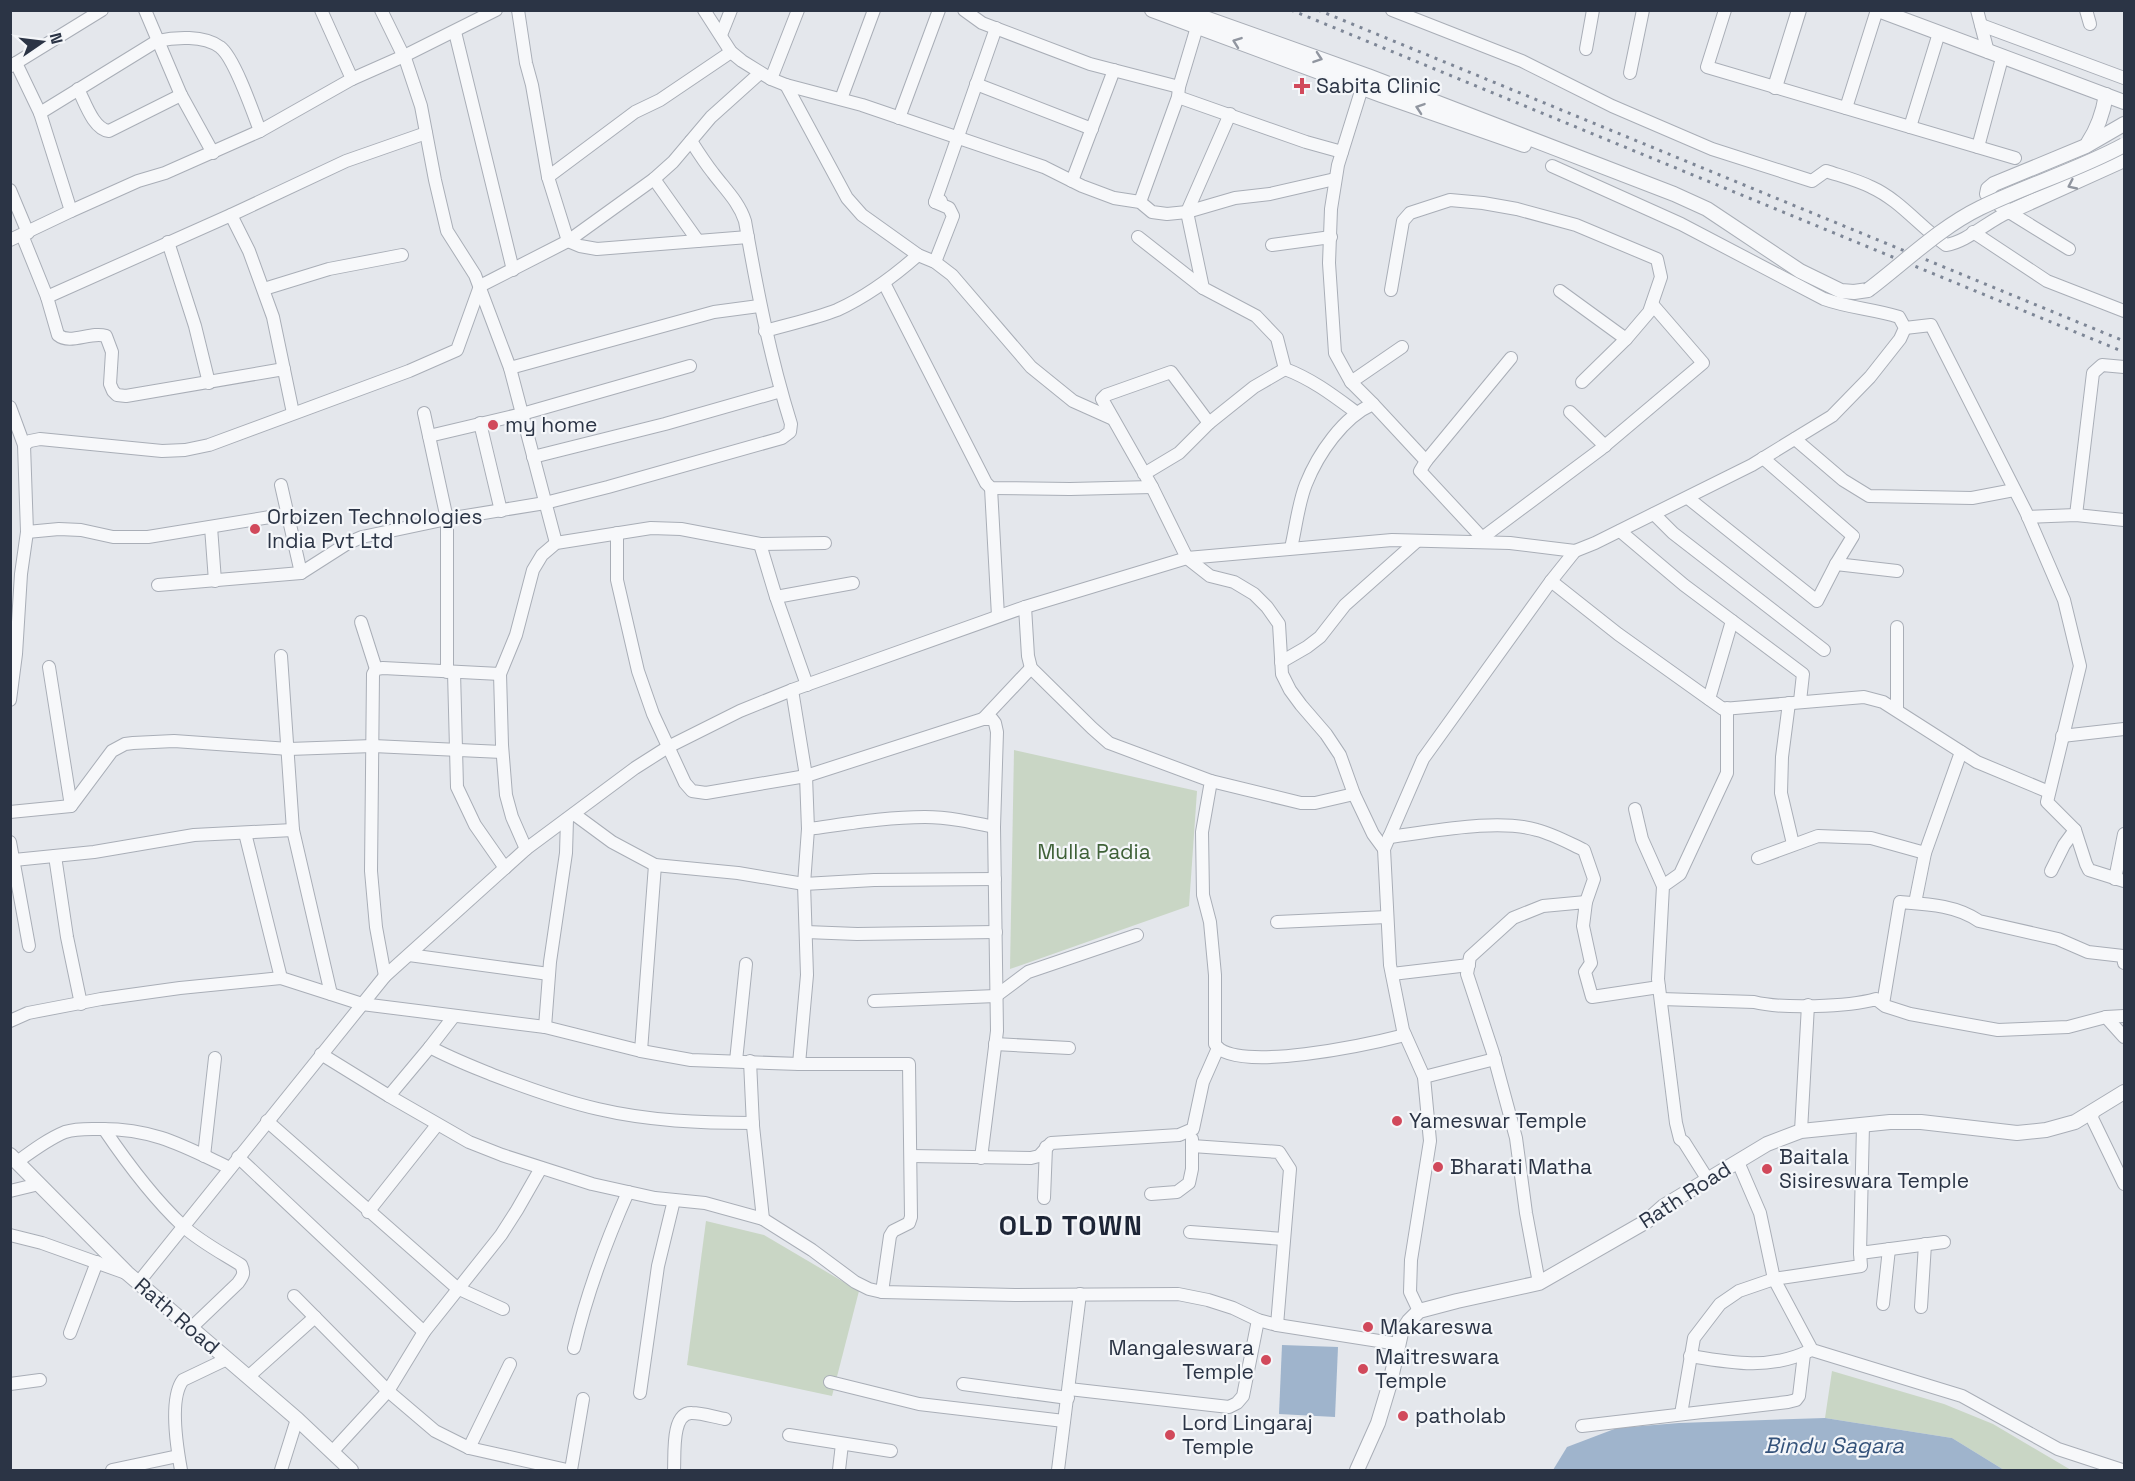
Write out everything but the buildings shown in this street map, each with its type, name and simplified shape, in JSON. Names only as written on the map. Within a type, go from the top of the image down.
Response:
[{"type":"street","points":[[71,211],[40,113],[13,65],[102,10]]},
{"type":"street","points":[[145,10],[181,95],[213,153]]},
{"type":"street","points":[[321,10],[352,79]]},
{"type":"street","points":[[381,10],[404,56],[421,106],[447,231],[480,286],[510,368],[556,543]]},
{"type":"street","points":[[20,236],[138,182],[213,153],[352,79],[455,32],[496,10]]},
{"type":"street","points":[[518,10],[548,177],[568,240],[580,246],[597,249],[748,237]]},
{"type":"street","points":[[704,10],[731,52],[765,76],[786,85],[840,99],[1044,167],[1114,198],[1140,202],[1152,212],[1167,214],[1187,212],[1235,198],[1269,194],[1335,179]]},
{"type":"street","points":[[722,35],[731,10]]},
{"type":"street","points":[[24,446],[30,441],[52,440],[107,447],[185,450],[209,445],[409,371],[457,350],[480,286],[568,240],[654,180],[711,117],[765,76],[798,10]]},
{"type":"street","points":[[840,99],[874,10]]},
{"type":"street","points":[[899,118],[939,10]]},
{"type":"street","points":[[964,10],[982,23],[1090,64],[1178,92],[1306,142],[1342,152]]},
{"type":"street","points":[[1152,10],[1362,88],[1653,190],[1674,194]]},
{"type":"street","points":[[1184,10],[1368,76],[1674,194],[1715,214],[1800,271],[1841,291],[1868,290],[1940,234],[1978,209],[2124,145]]},
{"type":"street","points":[[1392,10],[1522,61],[1612,106],[1712,149],[1812,181],[1826,171],[1872,187],[1901,207],[1946,245],[1952,244],[1994,218],[2124,160]]},
{"type":"street","points":[[1586,49],[1593,10]]},
{"type":"street","points":[[1630,73],[1643,10]]},
{"type":"street","points":[[1725,10],[1707,67],[2015,158]]},
{"type":"street","points":[[1775,87],[1799,10]]},
{"type":"street","points":[[1845,108],[1877,10],[2124,102]]},
{"type":"street","points":[[1977,10],[1988,52]]},
{"type":"street","points":[[2086,10],[2090,24]]},
{"type":"street","points":[[1981,25],[2124,78]]},
{"type":"street","points":[[1140,202],[1178,92],[1197,27]]},
{"type":"street","points":[[935,262],[953,216],[949,208],[938,202],[996,28]]},
{"type":"street","points":[[455,32],[513,270]]},
{"type":"street","points":[[1910,127],[1939,33]]},
{"type":"street","points":[[40,113],[157,41],[170,38],[191,39],[220,46],[229,58],[260,130]]},
{"type":"street","points":[[548,177],[635,112],[660,100],[731,52]]},
{"type":"street","points":[[1978,147],[2002,58]]},
{"type":"street","points":[[1072,181],[1114,70]]},
{"type":"street","points":[[976,84],[1092,129]]},
{"type":"street","points":[[786,85],[847,198],[862,215],[918,255],[935,262],[952,275],[1030,367],[1073,401],[1111,418]]},
{"type":"street","points":[[1362,88],[1335,179],[1331,209],[1329,263],[1335,353],[1351,382],[1426,461]]},
{"type":"street","points":[[78,89],[98,126],[104,130],[109,130],[181,95]]},
{"type":"street","points":[[2086,146],[2096,131],[2106,95]]},
{"type":"street","points":[[1203,288],[1187,212],[1230,114]]},
{"type":"street","points":[[2069,249],[2009,212],[1987,194],[1988,189],[1994,184],[2086,146],[2124,124]]},
{"type":"street","points":[[47,297],[346,161],[426,133]]},
{"type":"street","points":[[159,585],[301,573],[348,543],[362,537],[447,519],[545,503],[782,438],[790,432],[791,424],[759,306],[741,209],[691,141]]},
{"type":"street","points":[[1552,166],[1681,224],[1824,299],[1848,307],[1884,312],[1899,317],[1905,327]]},
{"type":"street","points":[[654,180],[698,241]]},
{"type":"street","points":[[10,190],[20,236],[47,297],[55,329],[62,338],[100,334],[106,336],[112,352],[110,384],[112,391],[117,395],[126,396],[284,369]]},
{"type":"street","points":[[1391,290],[1403,221],[1410,213],[1450,200],[1517,209],[1576,225],[1657,259],[1661,277],[1649,312],[1626,339],[1582,382]]},
{"type":"street","points":[[231,215],[249,251],[273,317],[293,413]]},
{"type":"street","points":[[1972,232],[2047,281],[2124,311]]},
{"type":"street","points":[[1138,237],[1203,288],[1257,316],[1277,338],[1285,369]]},
{"type":"street","points":[[1272,246],[1331,237]]},
{"type":"street","points":[[168,242],[195,326],[209,383]]},
{"type":"street","points":[[264,289],[328,268],[402,255]]},
{"type":"street","points":[[765,331],[835,311],[884,283],[918,255]]},
{"type":"street","points":[[884,283],[986,483],[991,488],[998,616]]},
{"type":"street","points":[[1560,291],[1626,339]]},
{"type":"street","points":[[1484,540],[1605,446],[1703,363],[1652,304]]},
{"type":"street","points":[[510,368],[714,312],[759,306]]},
{"type":"street","points":[[1905,327],[1931,325],[2028,517],[2064,600],[2080,666],[2047,802],[2075,830],[2089,870],[2120,880],[2124,834]]},
{"type":"street","points":[[1358,1470],[1384,1403],[1401,1333],[1419,1311],[1410,1292],[1410,1260],[1430,1141],[1425,1077],[1405,1035],[1392,974],[1387,917],[1387,843],[1423,759],[1575,551],[1688,498],[1763,458],[1832,416],[1870,377],[1900,339],[1905,327]]},
{"type":"street","points":[[1351,382],[1402,347]]},
{"type":"street","points":[[1484,540],[1420,471],[1511,358]]},
{"type":"street","points":[[2076,515],[2093,373],[2102,365],[2124,367]]},
{"type":"street","points":[[429,436],[522,414],[690,366]]},
{"type":"street","points":[[1144,474],[1179,453],[1209,423],[1254,387],[1285,369],[1300,374],[1320,386],[1357,413]]},
{"type":"street","points":[[1209,423],[1172,372],[1106,395],[1102,399],[1152,487],[1187,558],[1210,576],[1234,582],[1254,594],[1267,607],[1278,624],[1282,674],[1290,690],[1340,755],[1354,794],[1373,834],[1387,843],[1486,826],[1506,826],[1536,829],[1584,850],[1594,879],[1586,902],[1583,926],[1591,963],[1585,972],[1592,997],[1660,993],[1754,1002],[1768,1006],[1850,1004],[1876,999],[1910,1014],[1998,1030],[2068,1028],[2106,1017],[2124,1016]]},
{"type":"street","points":[[533,457],[781,391]]},
{"type":"street","points":[[1291,548],[1306,484],[1336,432],[1357,413],[1373,404]]},
{"type":"street","points":[[10,407],[24,446],[27,532],[10,700]]},
{"type":"street","points":[[1570,412],[1605,446]]},
{"type":"street","points":[[424,413],[447,519],[450,672],[457,787],[475,825],[505,868]]},
{"type":"street","points":[[480,423],[501,511]]},
{"type":"street","points":[[1795,439],[1843,480],[1869,496],[1972,498],[2014,490]]},
{"type":"street","points":[[1688,498],[1817,601],[1853,536],[1763,458]]},
{"type":"street","points":[[281,485],[301,573]]},
{"type":"street","points":[[991,488],[1152,487]]},
{"type":"street","points":[[27,532],[59,529],[81,530],[113,537],[148,537],[288,514]]},
{"type":"street","points":[[1654,514],[1673,533],[1824,650]]},
{"type":"street","points":[[2028,517],[2076,515],[2124,520]]},
{"type":"street","points":[[212,527],[215,581]]},
{"type":"street","points":[[526,849],[512,817],[506,795],[502,752],[500,674],[516,635],[533,570],[542,555],[556,543],[665,527],[760,544],[825,543]]},
{"type":"street","points":[[1620,531],[1684,585],[1803,674],[1794,702],[1782,757],[1781,793],[1793,844]]},
{"type":"street","points":[[617,534],[617,580],[638,671],[668,747],[685,783],[692,791],[698,793],[806,776],[983,720],[992,719],[995,723],[998,732],[994,826],[997,1031],[981,1158]]},
{"type":"street","points":[[138,1283],[385,976],[526,849],[635,768],[668,747],[740,711],[792,690],[998,616],[1187,558],[1392,540],[1484,540],[1575,551]]},
{"type":"street","points":[[1281,662],[1320,637],[1345,605],[1417,541]]},
{"type":"street","points":[[760,544],[807,685]]},
{"type":"street","points":[[1836,564],[1897,571]]},
{"type":"street","points":[[1551,581],[1617,634],[1723,709],[1864,697],[1883,702],[1897,710],[1977,762],[2049,792]]},
{"type":"street","points":[[776,597],[854,584]]},
{"type":"street","points":[[1025,607],[1028,656],[1031,668],[1110,743],[1211,781],[1301,803],[1315,803],[1354,794]]},
{"type":"street","points":[[1709,699],[1732,621]]},
{"type":"street","points":[[361,622],[376,669],[374,674],[371,871],[376,927],[385,976]]},
{"type":"street","points":[[1897,627],[1897,710]]},
{"type":"street","points":[[281,656],[293,830],[331,994]]},
{"type":"street","points":[[49,667],[71,806]]},
{"type":"street","points":[[983,720],[1031,668]]},
{"type":"street","points":[[376,669],[500,674]]},
{"type":"street","points":[[792,690],[806,776],[808,829],[804,884],[807,975],[799,1064]]},
{"type":"street","points":[[1663,886],[1680,874],[1727,773],[1727,708]]},
{"type":"street","points":[[2062,736],[2124,729]]},
{"type":"street","points":[[10,812],[71,806],[103,761],[112,751],[125,744],[174,741],[289,749],[373,746],[502,752]]},
{"type":"street","points":[[1915,903],[1925,853],[1961,752]]},
{"type":"street","points":[[1211,781],[1202,832],[1203,895],[1210,922],[1215,975],[1215,1044],[1218,1048],[1225,1053],[1290,1056],[1358,1047],[1405,1035]]},
{"type":"street","points":[[1635,809],[1642,839],[1663,886],[1659,952],[1660,993],[1670,1085],[1678,1131],[1680,1139],[1708,1180]]},
{"type":"street","points":[[571,816],[655,865],[738,873],[804,884],[917,879],[995,879]]},
{"type":"street","points":[[544,1027],[571,816]]},
{"type":"street","points":[[808,829],[863,821],[924,817],[954,819],[994,826]]},
{"type":"street","points":[[14,860],[94,852],[194,835],[293,830]]},
{"type":"street","points":[[2051,871],[2075,830]]},
{"type":"street","points":[[245,833],[281,978]]},
{"type":"street","points":[[1758,858],[1818,836],[1871,838],[1925,853]]},
{"type":"street","points":[[10,842],[29,946]]},
{"type":"street","points":[[55,856],[67,937],[81,1004]]},
{"type":"street","points":[[641,1051],[655,865]]},
{"type":"street","points":[[1539,1283],[1526,1213],[1516,1138],[1495,1059],[1467,974],[1468,965],[1470,957],[1513,918],[1543,906],[1586,902]]},
{"type":"street","points":[[1883,1004],[1900,902],[1935,904],[1979,921],[2058,939],[2088,952],[2123,956],[2124,963]]},
{"type":"street","points":[[1277,922],[1387,917]]},
{"type":"street","points":[[806,932],[996,933]]},
{"type":"street","points":[[874,1001],[996,996],[1028,972],[1137,934]]},
{"type":"street","points":[[409,955],[549,974]]},
{"type":"street","points":[[736,1061],[746,964]]},
{"type":"street","points":[[1392,974],[1468,965]]},
{"type":"street","points":[[10,1021],[28,1013],[180,988],[281,978],[362,1004],[544,1027],[641,1051],[691,1060],[799,1064],[909,1064],[911,1216],[909,1223],[893,1231],[890,1236],[882,1292]]},
{"type":"street","points":[[1801,1131],[1808,1005]]},
{"type":"street","points":[[389,1096],[454,1016]]},
{"type":"street","points":[[2106,1017],[2124,1037]]},
{"type":"street","points":[[995,1044],[1069,1048]]},
{"type":"street","points":[[430,1047],[451,1059],[524,1088],[598,1110],[671,1120],[753,1123]]},
{"type":"street","points":[[1151,1194],[1177,1192],[1189,1184],[1192,1169],[1193,1129],[1203,1082],[1218,1048]]},
{"type":"street","points":[[321,1054],[469,1142],[592,1184],[674,1200],[705,1203],[763,1219],[855,1281],[882,1292],[1178,1294],[1208,1300],[1277,1325],[1398,1344]]},
{"type":"street","points":[[204,1156],[215,1058]]},
{"type":"street","points":[[1425,1077],[1495,1059]]},
{"type":"street","points":[[750,1061],[753,1123],[763,1219]]},
{"type":"street","name":"Rath Road","points":[[1419,1311],[1539,1283],[1647,1221],[1664,1206],[1767,1144],[1801,1131],[1921,1122],[2017,1133],[2046,1130],[2075,1122],[2124,1092]]},
{"type":"street","points":[[2093,1113],[2092,1118],[2124,1184]]},
{"type":"street","points":[[267,1121],[457,1288],[503,1309]]},
{"type":"street","points":[[368,1212],[437,1125]]},
{"type":"street","points":[[1681,1414],[1694,1338],[1720,1304],[1739,1291],[1774,1279],[1861,1266],[1863,1125]]},
{"type":"street","points":[[14,1158],[66,1131],[80,1128],[130,1129],[161,1136],[230,1168]]},
{"type":"street","points":[[104,1129],[152,1192],[184,1227],[241,1265],[244,1275],[238,1283],[192,1327]]},
{"type":"street","points":[[911,1156],[981,1158],[1039,1156],[1046,1147],[1056,1143],[1179,1135],[1193,1129]]},
{"type":"street","points":[[1192,1146],[1279,1152],[1290,1169],[1277,1325]]},
{"type":"street","points":[[1044,1198],[1046,1147]]},
{"type":"street","points":[[238,1157],[424,1332]]},
{"type":"street","name":"Rath Road","points":[[14,1158],[127,1273],[297,1419],[351,1470]]},
{"type":"street","points":[[1582,1426],[1788,1402],[1796,1400],[1799,1396],[1808,1352],[1774,1279],[1760,1213],[1738,1161]]},
{"type":"street","points":[[332,1452],[388,1391],[424,1332],[501,1235],[542,1168]]},
{"type":"street","points":[[10,1191],[39,1184]]},
{"type":"street","points":[[574,1348],[585,1302],[606,1242],[628,1192]]},
{"type":"street","points":[[639,1393],[658,1266],[674,1200]]},
{"type":"street","points":[[1190,1232],[1284,1239]]},
{"type":"street","points":[[10,1235],[42,1243],[127,1273]]},
{"type":"street","points":[[1860,1253],[1944,1242]]},
{"type":"street","points":[[1921,1307],[1925,1244]]},
{"type":"street","points":[[1883,1304],[1889,1249]]},
{"type":"street","points":[[70,1333],[97,1262]]},
{"type":"street","points":[[1058,1470],[1080,1294]]},
{"type":"street","points":[[294,1296],[388,1391],[435,1431],[469,1448],[567,1470]]},
{"type":"street","points":[[248,1377],[315,1317]]},
{"type":"street","points":[[963,1384],[1229,1407],[1238,1403],[1243,1396],[1258,1320]]},
{"type":"street","points":[[1690,1356],[1757,1365],[1808,1352],[1962,1396],[2058,1449],[2122,1470]]},
{"type":"street","points":[[180,1470],[176,1394],[179,1385],[183,1380],[227,1359]]},
{"type":"street","points":[[469,1448],[510,1365]]},
{"type":"street","points":[[10,1384],[40,1380]]},
{"type":"street","points":[[830,1382],[919,1404],[1064,1420]]},
{"type":"street","points":[[571,1470],[583,1399]]},
{"type":"street","points":[[674,1470],[676,1428],[679,1418],[691,1412],[725,1419]]},
{"type":"street","points":[[281,1470],[297,1419]]},
{"type":"street","points":[[789,1435],[891,1451]]},
{"type":"street","points":[[839,1470],[842,1444]]},
{"type":"street","points":[[112,1470],[178,1456]]},
{"type":"green space","name":"Mulla Padia","points":[[1014,750],[1197,791],[1189,906],[1010,969]]},
{"type":"green space","points":[[706,1221],[764,1235],[859,1291],[832,1396],[687,1365]]},
{"type":"green space","points":[[1832,1371],[1944,1404],[1993,1424],[2071,1470],[2004,1470],[1952,1438],[1825,1418]]},
{"type":"water","points":[[1282,1345],[1338,1347],[1335,1417],[1279,1414]]},
{"type":"water","name":"Bindu Sagara","points":[[1825,1418],[1952,1438],[2004,1470],[1553,1470],[1567,1447],[1617,1428],[1679,1423]]},
{"type":"railway","points":[[1291,10],[2124,352]]},
{"type":"railway","points":[[1318,10],[2124,341]]},
{"type":"place","name":"Sabita Clinic","points":[[1302,86]]},
{"type":"place","name":"my home","points":[[493,425]]},
{"type":"place","name":"Orbizen Technologies India Pvt Ltd","points":[[255,529]]},
{"type":"place","name":"Yameswar Temple","points":[[1397,1121]]},
{"type":"place","name":"Bharati Matha","points":[[1438,1167]]},
{"type":"place","name":"Baitala Sisireswara Temple","points":[[1767,1169]]},
{"type":"place","name":"Makareswa","points":[[1368,1327]]},
{"type":"place","name":"Mangaleswara Temple","points":[[1266,1360]]},
{"type":"place","name":"Maitreswara Temple","points":[[1363,1369]]},
{"type":"place","name":"patholab","points":[[1403,1416]]},
{"type":"place","name":"Lord Lingaraj Temple","points":[[1170,1435]]},
{"type":"district","name":"OLD TOWN","points":[[1071,1226]]}]
